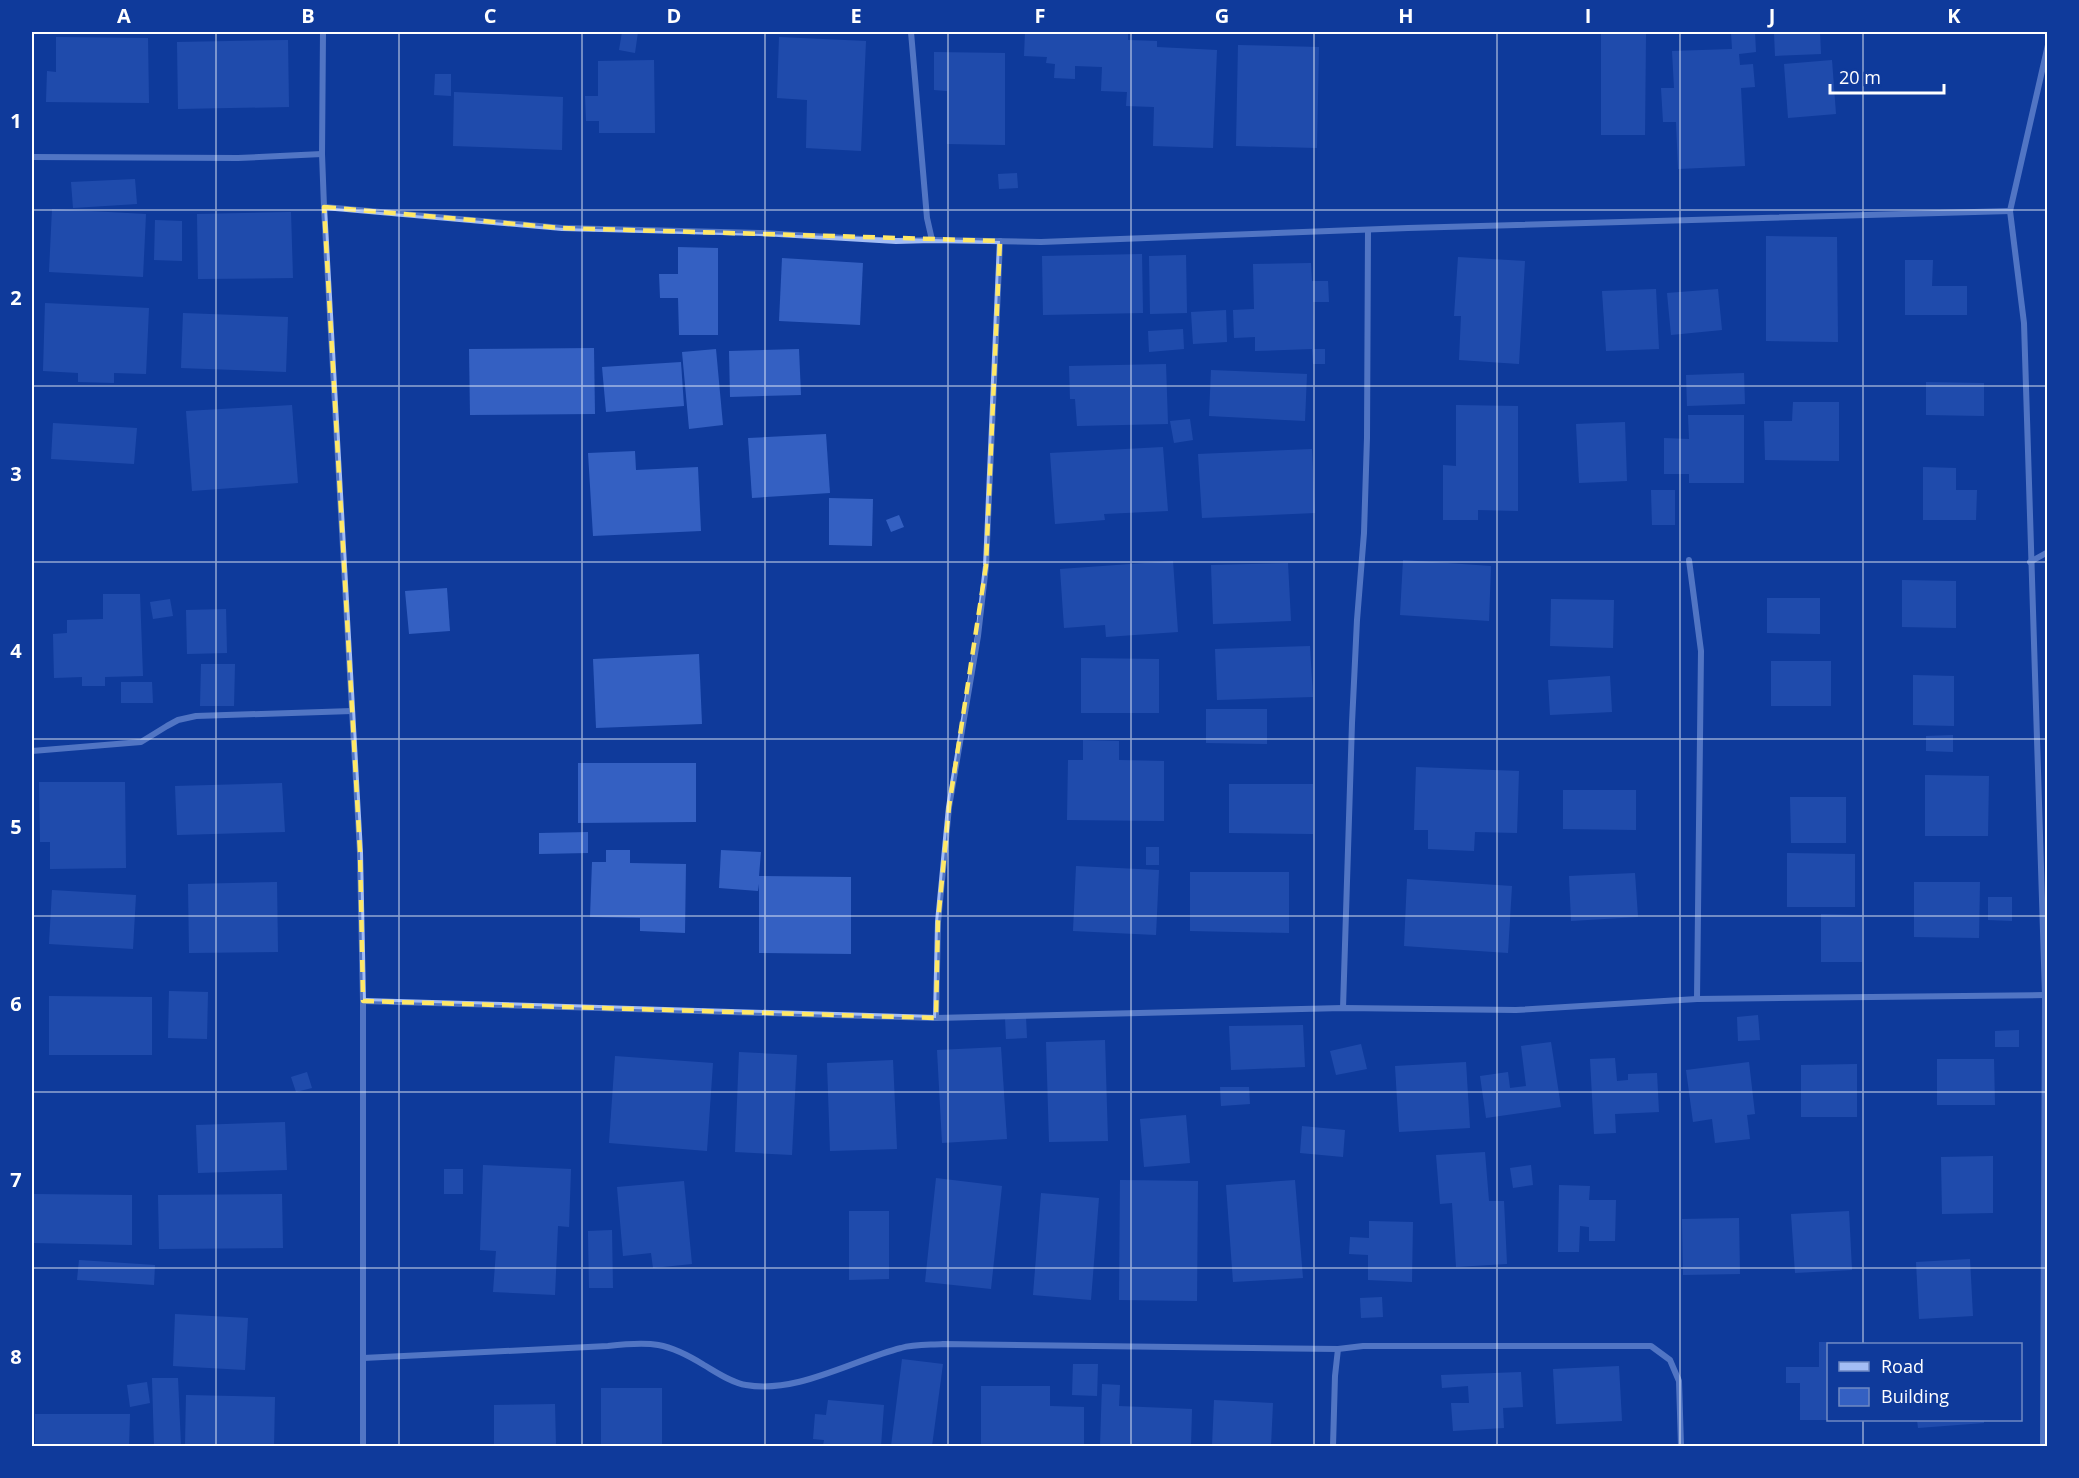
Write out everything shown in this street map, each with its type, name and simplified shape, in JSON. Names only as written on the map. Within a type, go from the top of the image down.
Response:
[{"type":"street","points":[[323,32],[324,207],[360,852],[363,1001],[363,1446]]},
{"type":"street","points":[[911,32],[927,218],[932,240]]},
{"type":"street","points":[[2043,1446],[2044,995],[2025,323],[2010,211],[2048,45]]},
{"type":"street","points":[[32,158],[226,158],[322,154]]},
{"type":"street","points":[[324,207],[562,228],[760,233],[896,241],[1053,242],[2010,211]]},
{"type":"street","points":[[1343,1008],[1352,723],[1367,450],[1368,231]]},
{"type":"street","points":[[936,1018],[938,922],[949,807],[978,636],[986,566],[1000,241]]},
{"type":"street","points":[[2030,562],[2048,552]]},
{"type":"street","points":[[1689,560],[1701,651],[1698,999]]},
{"type":"street","points":[[32,751],[141,742],[178,720],[196,716],[352,711]]},
{"type":"street","points":[[363,1001],[936,1018],[1343,1008],[1516,1010],[1698,999],[2044,995]]},
{"type":"street","points":[[363,1358],[608,1346],[641,1342],[663,1344],[744,1385],[773,1385],[809,1379],[903,1347],[943,1344],[1338,1349],[1364,1346],[1651,1346],[1670,1360],[1679,1381],[1682,1446]]},
{"type":"street","points":[[1333,1446],[1338,1349]]},
{"type":"highlighted area","points":[[324,207],[562,228],[1000,241],[986,566],[949,807],[938,922],[936,1018],[363,1001],[360,852]]},
{"type":"building","points":[[622,32],[638,32],[635,53],[619,50]]},
{"type":"building","points":[[1025,32],[1128,32],[1128,40],[1157,41],[1157,47],[1217,50],[1213,148],[1153,146],[1154,107],[1126,106],[1127,92],[1101,91],[1102,67],[1075,66],[1075,79],[1054,78],[1055,64],[1046,63],[1047,57],[1024,56]]},
{"type":"building","points":[[1731,32],[1755,32],[1756,52],[1739,54],[1740,65],[1753,64],[1755,87],[1741,88],[1745,166],[1678,169],[1676,122],[1663,122],[1661,88],[1674,88],[1672,51],[1732,49]]},
{"type":"building","points":[[1774,32],[1820,32],[1821,54],[1775,56]]},
{"type":"building","points":[[1601,33],[1646,34],[1645,135],[1601,135]]},
{"type":"building","points":[[56,37],[148,38],[149,103],[46,102],[47,71],[56,72]]},
{"type":"building","points":[[779,37],[866,41],[861,151],[806,148],[807,100],[777,98]]},
{"type":"building","points":[[288,40],[289,107],[178,109],[177,42]]},
{"type":"building","points":[[1238,45],[1319,47],[1317,148],[1236,146]]},
{"type":"building","points":[[934,52],[1005,53],[1005,145],[947,144],[947,91],[934,90]]},
{"type":"building","points":[[654,60],[655,133],[599,133],[599,121],[586,121],[585,96],[598,96],[598,61]]},
{"type":"building","points":[[1832,60],[1836,114],[1788,118],[1784,64]]},
{"type":"building","points":[[435,74],[451,74],[451,96],[434,95]]},
{"type":"building","points":[[454,92],[563,97],[562,150],[453,146]]},
{"type":"building","points":[[1017,173],[1018,188],[999,189],[998,174]]},
{"type":"building","points":[[135,179],[137,204],[73,208],[71,182]]},
{"type":"building","points":[[52,209],[146,214],[143,277],[49,272]]},
{"type":"building","points":[[291,212],[293,278],[198,279],[197,214]]},
{"type":"building","points":[[155,220],[182,221],[182,261],[154,260]]},
{"type":"building","points":[[1766,236],[1837,237],[1838,342],[1766,341]]},
{"type":"building","points":[[678,247],[718,248],[718,335],[679,335],[678,298],[660,298],[659,274],[678,274]]},
{"type":"building","points":[[1142,254],[1143,313],[1043,315],[1042,256]]},
{"type":"building","points":[[1186,255],[1187,313],[1150,314],[1149,256]]},
{"type":"building","points":[[1458,257],[1525,261],[1519,364],[1459,360],[1461,316],[1454,316]]},
{"type":"building","points":[[782,258],[863,263],[860,325],[779,321]]},
{"type":"building","points":[[1905,260],[1933,260],[1932,286],[1967,286],[1967,315],[1905,315]]},
{"type":"building","points":[[1311,263],[1312,281],[1328,281],[1329,302],[1313,302],[1314,349],[1325,349],[1325,364],[1313,364],[1312,349],[1255,351],[1255,337],[1234,338],[1233,310],[1254,309],[1253,264]]},
{"type":"building","points":[[1656,289],[1659,349],[1606,351],[1602,291]]},
{"type":"building","points":[[1718,289],[1722,330],[1671,335],[1667,293]]},
{"type":"building","points":[[45,303],[149,308],[146,374],[114,373],[114,383],[78,382],[78,373],[43,371]]},
{"type":"building","points":[[1226,310],[1227,342],[1193,344],[1191,312]]},
{"type":"building","points":[[183,313],[288,317],[286,372],[181,368]]},
{"type":"building","points":[[1183,329],[1184,349],[1149,352],[1148,331]]},
{"type":"building","points":[[594,348],[595,414],[470,415],[469,349]]},
{"type":"building","points":[[716,349],[723,425],[689,429],[682,352]]},
{"type":"building","points":[[799,349],[801,395],[730,397],[729,351]]},
{"type":"building","points":[[681,362],[684,406],[606,412],[602,367]]},
{"type":"building","points":[[1166,364],[1168,424],[1077,426],[1075,399],[1070,399],[1069,366]]},
{"type":"building","points":[[1211,370],[1307,374],[1305,421],[1209,416]]},
{"type":"building","points":[[1744,373],[1745,404],[1687,406],[1686,375]]},
{"type":"building","points":[[1926,382],[1984,383],[1984,416],[1926,415]]},
{"type":"building","points":[[1793,402],[1839,402],[1839,461],[1765,460],[1764,421],[1792,421]]},
{"type":"building","points":[[292,405],[298,483],[192,491],[186,411]]},
{"type":"building","points":[[1456,405],[1518,406],[1518,511],[1478,510],[1478,520],[1443,520],[1443,465],[1456,466]]},
{"type":"building","points":[[1688,415],[1744,415],[1744,483],[1689,483],[1689,474],[1664,474],[1664,438],[1689,439]]},
{"type":"building","points":[[1190,419],[1193,440],[1174,443],[1170,421]]},
{"type":"building","points":[[1625,422],[1627,481],[1579,483],[1576,424]]},
{"type":"building","points":[[53,423],[137,428],[134,464],[51,459]]},
{"type":"building","points":[[826,434],[830,493],[752,498],[748,438]]},
{"type":"building","points":[[1163,447],[1168,511],[1104,514],[1105,520],[1055,524],[1050,453]]},
{"type":"building","points":[[1312,449],[1315,513],[1202,518],[1198,454]]},
{"type":"building","points":[[635,451],[636,470],[698,467],[701,531],[593,536],[588,453]]},
{"type":"building","points":[[1923,467],[1956,468],[1956,490],[1977,490],[1976,520],[1923,520]]},
{"type":"building","points":[[1651,490],[1675,490],[1675,525],[1652,525]]},
{"type":"building","points":[[829,498],[873,499],[872,546],[829,545]]},
{"type":"building","points":[[899,515],[904,527],[891,532],[886,520]]},
{"type":"building","points":[[1403,560],[1491,566],[1489,621],[1400,615]]},
{"type":"building","points":[[1173,561],[1178,632],[1106,637],[1105,625],[1064,628],[1060,569]]},
{"type":"building","points":[[1288,563],[1291,621],[1213,624],[1211,565]]},
{"type":"building","points":[[1902,580],[1956,581],[1956,628],[1902,627]]},
{"type":"building","points":[[447,588],[450,631],[409,634],[405,591]]},
{"type":"building","points":[[103,594],[140,594],[143,676],[105,677],[105,686],[82,686],[82,677],[54,678],[53,634],[67,633],[67,620],[103,619]]},
{"type":"building","points":[[1767,598],[1820,598],[1820,634],[1767,633]]},
{"type":"building","points":[[170,599],[173,616],[153,619],[150,602]]},
{"type":"building","points":[[1551,599],[1614,600],[1613,648],[1550,646]]},
{"type":"building","points":[[226,609],[227,653],[187,654],[186,610]]},
{"type":"building","points":[[1310,646],[1313,697],[1217,700],[1215,649]]},
{"type":"building","points":[[699,654],[702,724],[596,728],[593,659]]},
{"type":"building","points":[[1081,658],[1159,659],[1159,713],[1081,713]]},
{"type":"building","points":[[1771,661],[1831,661],[1831,706],[1771,706]]},
{"type":"building","points":[[201,664],[235,664],[234,706],[200,706]]},
{"type":"building","points":[[1913,675],[1954,676],[1954,726],[1913,725]]},
{"type":"building","points":[[1610,676],[1612,712],[1550,715],[1548,680]]},
{"type":"building","points":[[121,682],[152,682],[153,703],[121,703]]},
{"type":"building","points":[[1206,709],[1267,709],[1267,744],[1206,743]]},
{"type":"building","points":[[1953,735],[1953,752],[1926,751],[1926,736]]},
{"type":"building","points":[[1083,740],[1119,741],[1119,760],[1164,761],[1164,821],[1067,820],[1068,760],[1083,760]]},
{"type":"building","points":[[578,763],[696,763],[696,822],[578,823]]},
{"type":"building","points":[[1416,767],[1519,771],[1517,833],[1475,832],[1474,851],[1428,849],[1428,830],[1414,830]]},
{"type":"building","points":[[1925,775],[1989,776],[1988,836],[1925,836]]},
{"type":"building","points":[[39,782],[125,782],[126,868],[50,869],[50,842],[40,842]]},
{"type":"building","points":[[282,783],[285,832],[177,835],[175,786]]},
{"type":"building","points":[[1229,784],[1313,784],[1313,834],[1229,833]]},
{"type":"building","points":[[1563,790],[1636,790],[1636,830],[1563,829]]},
{"type":"building","points":[[1790,797],[1846,797],[1846,843],[1791,843]]},
{"type":"building","points":[[588,832],[588,853],[539,854],[539,833]]},
{"type":"building","points":[[1146,847],[1159,847],[1159,865],[1146,865]]},
{"type":"building","points":[[606,850],[630,850],[630,863],[686,864],[685,933],[640,931],[640,918],[590,917],[592,862],[606,862]]},
{"type":"building","points":[[721,850],[761,852],[759,876],[851,877],[851,954],[759,953],[759,884],[758,891],[719,888]]},
{"type":"building","points":[[1787,853],[1855,854],[1855,907],[1787,907]]},
{"type":"building","points":[[1076,866],[1159,870],[1156,935],[1073,931]]},
{"type":"building","points":[[1190,872],[1289,872],[1289,933],[1190,931]]},
{"type":"building","points":[[1635,873],[1638,917],[1571,921],[1569,876]]},
{"type":"building","points":[[1407,879],[1512,886],[1508,953],[1404,946]]},
{"type":"building","points":[[277,882],[278,952],[189,953],[188,884]]},
{"type":"building","points":[[1914,882],[1980,882],[1979,938],[1914,937]]},
{"type":"building","points":[[52,890],[136,895],[133,949],[49,944]]},
{"type":"building","points":[[1988,897],[2012,897],[2012,921],[1988,920]]},
{"type":"building","points":[[1821,914],[1862,915],[1862,962],[1821,962]]},
{"type":"building","points":[[169,991],[208,992],[207,1039],[168,1038]]},
{"type":"building","points":[[49,996],[152,997],[152,1055],[49,1055]]},
{"type":"building","points":[[1758,1015],[1760,1040],[1738,1041],[1737,1017]]},
{"type":"building","points":[[1026,1017],[1027,1038],[1006,1039],[1005,1018]]},
{"type":"building","points":[[1303,1025],[1305,1067],[1231,1070],[1229,1026]]},
{"type":"building","points":[[2019,1030],[2019,1047],[1995,1047],[1995,1031]]},
{"type":"building","points":[[1105,1040],[1108,1141],[1049,1142],[1046,1042]]},
{"type":"building","points":[[1551,1042],[1561,1107],[1486,1118],[1480,1076],[1508,1072],[1510,1088],[1526,1086],[1521,1046]]},
{"type":"building","points":[[1361,1044],[1367,1069],[1336,1075],[1330,1051]]},
{"type":"building","points":[[1001,1047],[1007,1139],[942,1143],[937,1050]]},
{"type":"building","points":[[739,1052],[797,1055],[792,1155],[735,1152]]},
{"type":"building","points":[[615,1056],[713,1063],[707,1151],[609,1143]]},
{"type":"building","points":[[1615,1058],[1617,1081],[1628,1080],[1628,1074],[1657,1073],[1659,1112],[1615,1114],[1616,1133],[1594,1134],[1590,1059]]},
{"type":"building","points":[[1937,1059],[1994,1059],[1995,1105],[1937,1105]]},
{"type":"building","points":[[893,1060],[897,1149],[830,1151],[827,1063]]},
{"type":"building","points":[[1466,1062],[1470,1128],[1399,1132],[1395,1066]]},
{"type":"building","points":[[1749,1062],[1755,1114],[1747,1115],[1750,1139],[1715,1143],[1712,1119],[1693,1122],[1686,1070]]},
{"type":"building","points":[[1857,1064],[1857,1117],[1801,1117],[1801,1065]]},
{"type":"building","points":[[307,1072],[312,1088],[296,1092],[291,1077]]},
{"type":"building","points":[[1220,1087],[1249,1087],[1250,1104],[1221,1106]]},
{"type":"building","points":[[1186,1115],[1190,1163],[1144,1167],[1140,1119]]},
{"type":"building","points":[[285,1122],[287,1170],[198,1173],[196,1125]]},
{"type":"building","points":[[1302,1126],[1345,1130],[1343,1157],[1300,1153]]},
{"type":"building","points":[[1485,1152],[1489,1201],[1504,1201],[1507,1264],[1456,1267],[1452,1203],[1440,1204],[1436,1155]]},
{"type":"building","points":[[1993,1156],[1993,1213],[1942,1214],[1941,1157]]},
{"type":"building","points":[[483,1165],[571,1169],[569,1227],[558,1226],[555,1295],[493,1292],[496,1251],[480,1250]]},
{"type":"building","points":[[1531,1165],[1533,1185],[1513,1188],[1510,1168]]},
{"type":"building","points":[[444,1169],[463,1169],[463,1194],[444,1194]]},
{"type":"building","points":[[936,1178],[1002,1186],[991,1289],[925,1282]]},
{"type":"building","points":[[1120,1180],[1198,1181],[1197,1301],[1119,1300]]},
{"type":"building","points":[[1295,1180],[1303,1278],[1233,1282],[1226,1185]]},
{"type":"building","points":[[684,1181],[692,1264],[653,1268],[651,1253],[623,1256],[617,1187]]},
{"type":"building","points":[[1559,1185],[1590,1186],[1589,1200],[1616,1200],[1615,1241],[1589,1241],[1589,1227],[1580,1226],[1579,1252],[1558,1252]]},
{"type":"building","points":[[1041,1193],[1099,1198],[1091,1300],[1033,1295]]},
{"type":"building","points":[[32,1194],[132,1195],[132,1245],[32,1243]]},
{"type":"building","points":[[282,1194],[283,1248],[159,1249],[158,1195]]},
{"type":"building","points":[[849,1211],[889,1211],[889,1279],[849,1280]]},
{"type":"building","points":[[1849,1211],[1852,1270],[1795,1273],[1791,1214]]},
{"type":"building","points":[[1739,1218],[1740,1274],[1683,1275],[1682,1219]]},
{"type":"building","points":[[1369,1221],[1413,1222],[1412,1282],[1368,1280],[1368,1255],[1349,1254],[1350,1237],[1369,1238]]},
{"type":"building","points":[[612,1230],[613,1288],[589,1288],[588,1231]]},
{"type":"building","points":[[1970,1259],[1973,1316],[1919,1319],[1916,1262]]},
{"type":"building","points":[[79,1260],[155,1265],[154,1285],[77,1280]]},
{"type":"building","points":[[1382,1297],[1383,1317],[1361,1318],[1360,1298]]},
{"type":"building","points":[[175,1314],[248,1318],[245,1370],[173,1366]]},
{"type":"building","points":[[1819,1342],[1866,1342],[1827,1343],[1827,1420],[1800,1420],[1800,1383],[1786,1383],[1786,1367],[1819,1367]]},
{"type":"building","points":[[902,1359],[943,1364],[932,1446],[891,1446]]},
{"type":"building","points":[[1073,1364],[1098,1364],[1097,1396],[1072,1395]]},
{"type":"building","points":[[1619,1366],[1622,1421],[1556,1424],[1553,1369]]},
{"type":"building","points":[[1521,1372],[1523,1407],[1503,1408],[1504,1428],[1453,1431],[1451,1403],[1469,1403],[1468,1386],[1442,1388],[1441,1375]]},
{"type":"building","points":[[152,1378],[178,1378],[181,1446],[154,1446]]},
{"type":"building","points":[[147,1382],[150,1403],[130,1407],[127,1385]]},
{"type":"building","points":[[1102,1384],[1120,1385],[1119,1406],[1192,1409],[1191,1446],[1100,1446]]},
{"type":"building","points":[[981,1386],[1050,1386],[1050,1406],[1084,1407],[1084,1446],[981,1446]]},
{"type":"building","points":[[601,1388],[662,1388],[662,1446],[601,1446]]},
{"type":"building","points":[[186,1395],[275,1397],[274,1446],[185,1446]]},
{"type":"building","points":[[828,1400],[884,1405],[881,1446],[823,1446],[824,1440],[813,1439],[815,1414],[826,1415]]},
{"type":"building","points":[[1214,1400],[1273,1403],[1271,1446],[1212,1446]]},
{"type":"building","points":[[555,1404],[556,1446],[494,1446],[494,1405]]},
{"type":"building","points":[[35,1414],[130,1414],[129,1446],[35,1446]]},
{"type":"building","points":[[1917,1421],[1984,1421],[1984,1423],[1918,1428]]}]
